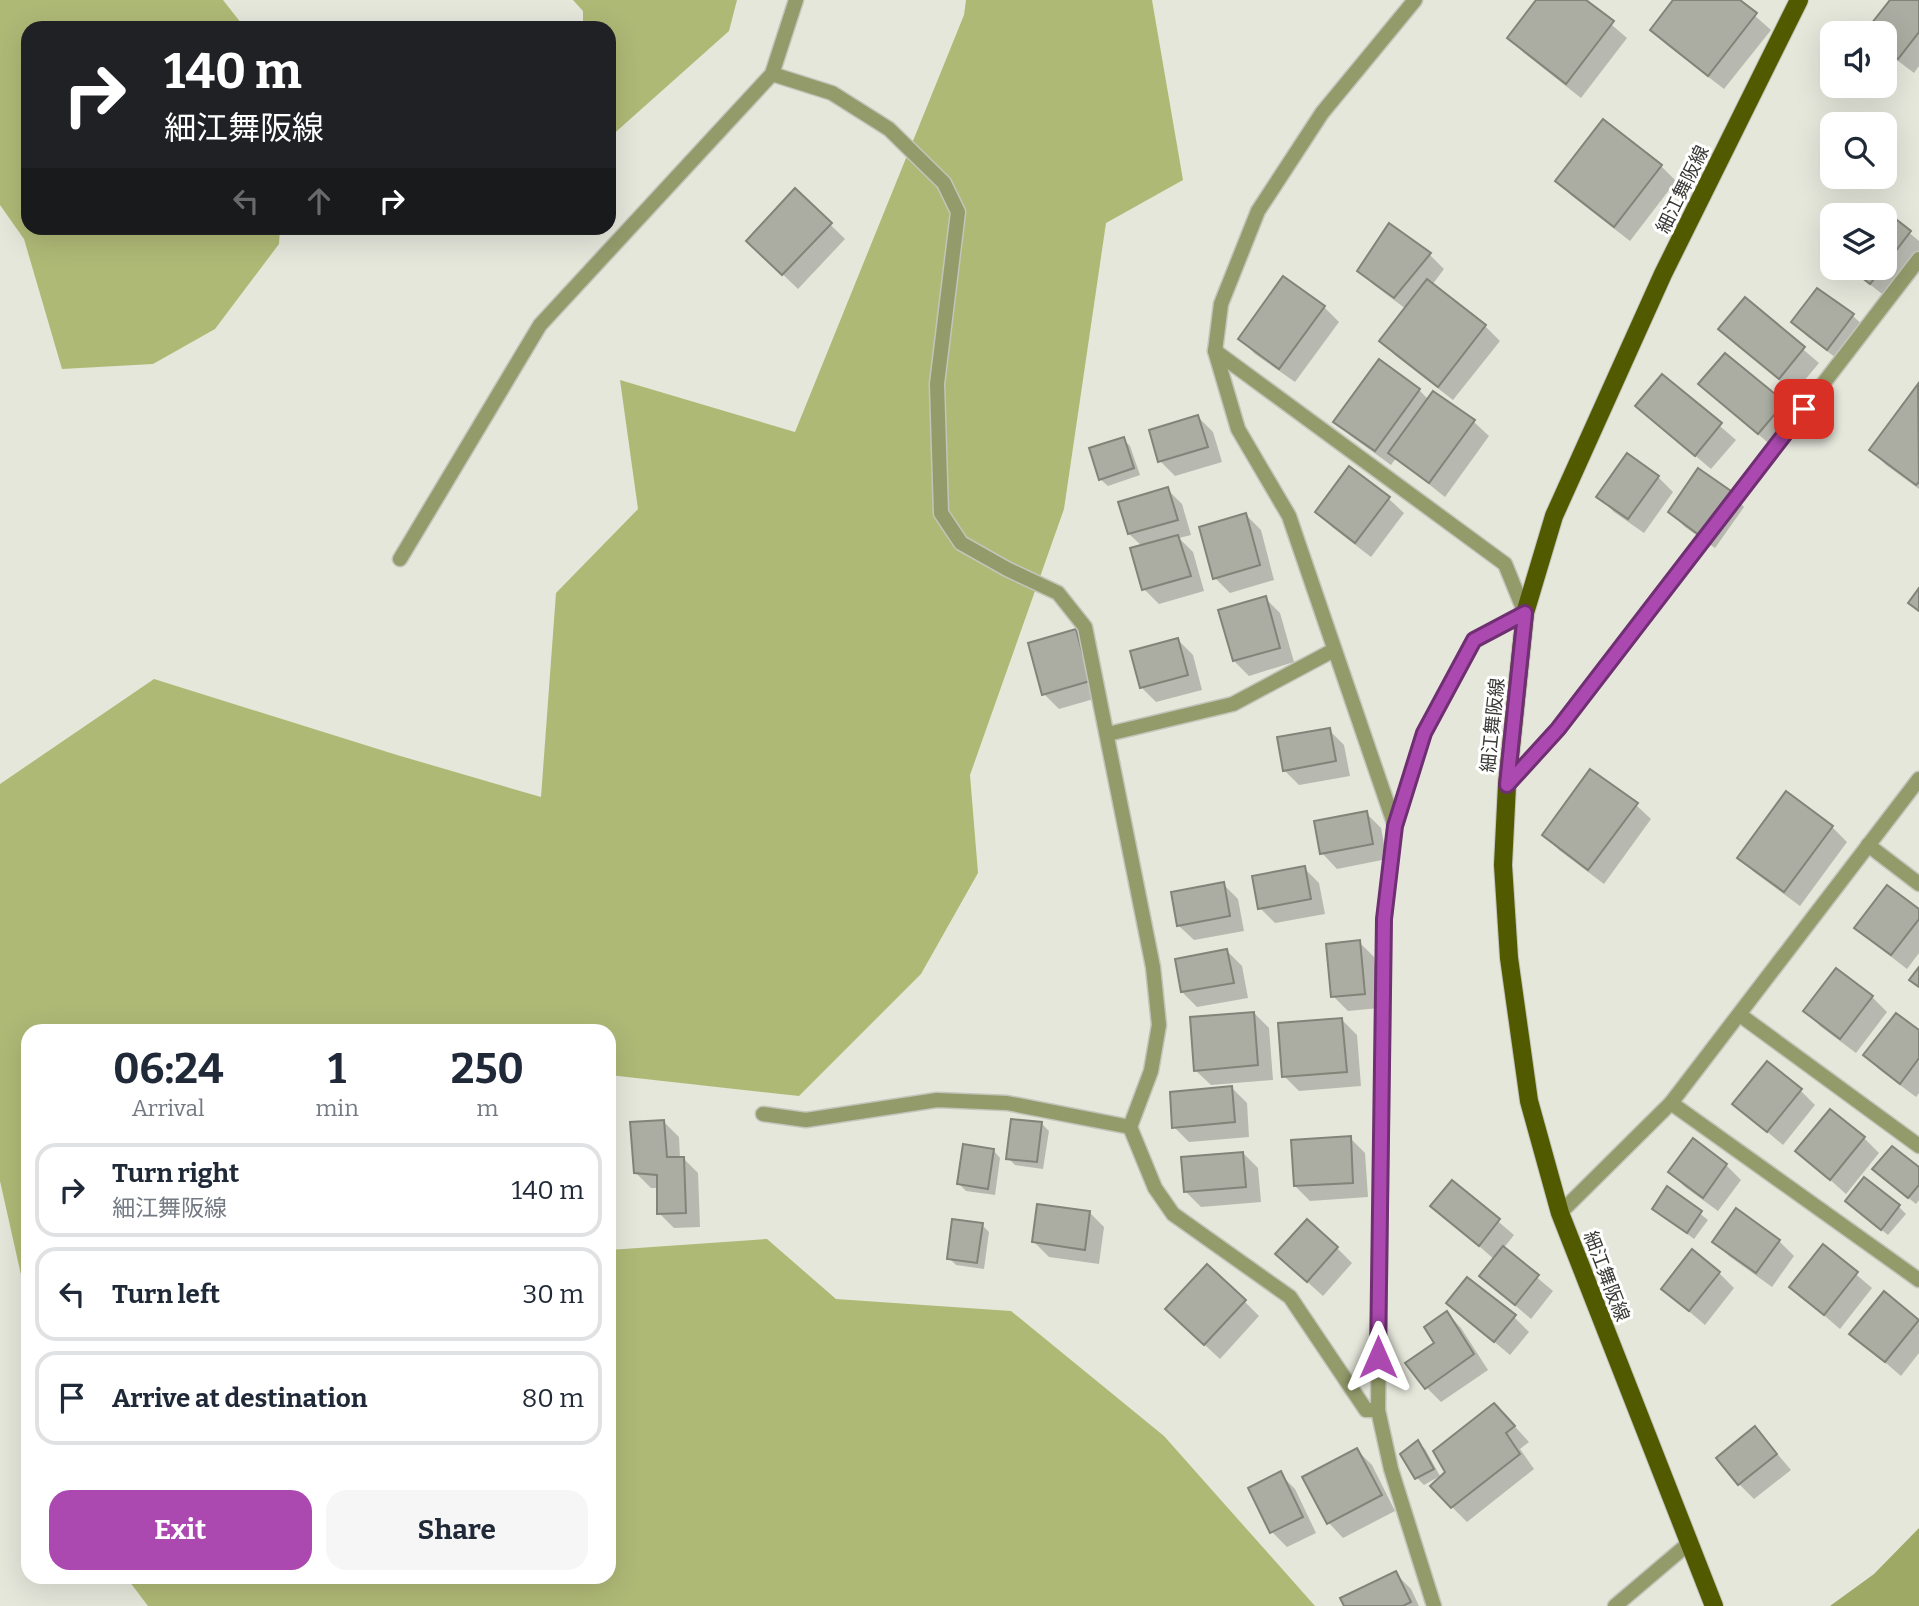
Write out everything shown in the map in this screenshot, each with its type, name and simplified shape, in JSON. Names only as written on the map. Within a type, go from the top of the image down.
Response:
[{"type":"main road","name":"細江舞阪線","points":[[1714,1606],[1560,1213],[1529,1101],[1509,958],[1503,865],[1507,785],[1525,613],[1554,516],[1663,274],[1799,0]]},
{"type":"street","points":[[400,559],[540,325],[772,74],[796,0]]},
{"type":"street","points":[[1395,826],[1289,516],[1238,429],[1215,351],[1221,304],[1258,211],[1322,113],[1415,0]]},
{"type":"street","points":[[772,74],[832,93],[889,129],[944,183],[958,212],[937,384],[942,513],[961,543],[1058,593],[1085,627],[1153,967],[1159,1025],[1151,1070],[1130,1127],[1155,1188],[1173,1214],[1290,1297],[1366,1410],[1378,1410]]},
{"type":"street","points":[[1507,785],[1558,729],[1919,259]]},
{"type":"street","points":[[1215,351],[1505,564],[1525,613],[1474,640],[1424,733],[1395,826],[1384,919],[1378,1410],[1391,1468],[1434,1606]]},
{"type":"street","points":[[1108,734],[1233,704],[1334,649]]},
{"type":"street","points":[[1560,1213],[1671,1103],[1919,779]]},
{"type":"street","points":[[1868,845],[1919,884]]},
{"type":"street","points":[[1740,1015],[1919,1146]]},
{"type":"street","points":[[763,1114],[806,1120],[937,1101],[1007,1103],[1130,1127]]},
{"type":"street","points":[[1671,1103],[1919,1280]]},
{"type":"street","points":[[1615,1606],[1688,1544]]},
{"type":"shaded area","points":[[0,0],[223,0],[240,21],[21,21],[21,235],[0,205]]},
{"type":"shaded area","points":[[573,0],[737,0],[729,31],[616,132],[616,21],[583,21],[583,11]]},
{"type":"shaded area","points":[[966,0],[1152,0],[1183,180],[1106,223],[1064,509],[970,775],[978,873],[921,974],[799,1096],[616,1076],[616,1024],[21,1024],[21,1275],[0,1181],[0,784],[154,679],[541,797],[556,593],[638,509],[620,380],[795,432],[964,15]]},
{"type":"shaded area","points":[[21,235],[280,235],[279,244],[215,329],[153,364],[62,369]]},
{"type":"shaded area","points":[[767,1239],[836,1299],[1011,1311],[1164,1436],[1315,1606],[148,1606],[131,1584],[616,1584],[616,1250]]},
{"type":"shaded area","points":[[1919,1528],[1919,1606],[1830,1606],[1874,1574]]},
{"type":"building","points":[[1536,0],[1586,0],[1614,21],[1566,84],[1507,38]]},
{"type":"building","points":[[1673,0],[1740,0],[1757,13],[1708,76],[1650,30]]},
{"type":"building","points":[[1890,0],[1919,0],[1919,32],[1898,59],[1897,21],[1873,21]]},
{"type":"building","points":[[1603,119],[1662,165],[1614,227],[1555,181]]},
{"type":"building","points":[[795,188],[832,223],[782,275],[746,241]]},
{"type":"building","points":[[1897,220],[1911,231],[1897,249]]},
{"type":"building","points":[[1389,223],[1431,253],[1394,298],[1357,271]]},
{"type":"building","points":[[1283,276],[1325,306],[1279,369],[1238,339]]},
{"type":"building","points":[[1427,279],[1486,325],[1438,387],[1379,341]]},
{"type":"building","points":[[1817,288],[1854,314],[1827,350],[1791,322]]},
{"type":"building","points":[[1745,297],[1805,347],[1779,379],[1718,329]]},
{"type":"building","points":[[1725,353],[1785,402],[1758,434],[1698,384]]},
{"type":"building","points":[[1379,359],[1420,389],[1375,451],[1333,422]]},
{"type":"building","points":[[1662,374],[1722,423],[1695,456],[1635,406]]},
{"type":"building","points":[[1918,384],[1919,482],[1916,485],[1869,450]]},
{"type":"building","points":[[1433,391],[1475,420],[1429,483],[1388,453]]},
{"type":"building","points":[[1198,415],[1208,447],[1158,462],[1149,430]]},
{"type":"building","points":[[1124,437],[1134,468],[1099,480],[1089,448]]},
{"type":"building","points":[[1627,453],[1659,476],[1628,519],[1596,497]]},
{"type":"building","points":[[1349,466],[1390,497],[1355,543],[1315,512]]},
{"type":"building","points":[[1698,468],[1731,491],[1699,535],[1668,512]]},
{"type":"building","points":[[1168,487],[1178,520],[1128,534],[1118,502]]},
{"type":"building","points":[[1246,513],[1260,565],[1213,579],[1199,527]]},
{"type":"building","points":[[1178,535],[1191,576],[1142,590],[1130,548]]},
{"type":"building","points":[[1919,588],[1919,611],[1908,603]]},
{"type":"building","points":[[1266,596],[1280,648],[1233,661],[1218,610]]},
{"type":"building","points":[[1076,629],[1090,681],[1042,695],[1028,643]]},
{"type":"building","points":[[1178,638],[1188,675],[1140,688],[1130,651]]},
{"type":"building","points":[[1330,728],[1336,761],[1283,771],[1277,737]]},
{"type":"building","points":[[1590,769],[1638,803],[1588,870],[1542,835]]},
{"type":"building","points":[[1786,791],[1833,826],[1784,892],[1737,858]]},
{"type":"building","points":[[1367,811],[1373,844],[1320,854],[1314,821]]},
{"type":"building","points":[[1305,866],[1311,899],[1258,909],[1252,876]]},
{"type":"building","points":[[1224,882],[1230,916],[1177,926],[1171,892]]},
{"type":"building","points":[[1887,885],[1919,909],[1919,919],[1891,955],[1854,928]]},
{"type":"building","points":[[1360,940],[1365,994],[1331,997],[1326,944]]},
{"type":"building","points":[[1227,949],[1234,983],[1181,992],[1175,959]]},
{"type":"building","points":[[1919,967],[1919,987],[1909,980]]},
{"type":"building","points":[[1836,968],[1873,996],[1840,1039],[1803,1011]]},
{"type":"building","points":[[1254,1012],[1258,1065],[1194,1071],[1190,1017]]},
{"type":"building","points":[[1896,1013],[1919,1030],[1919,1058],[1900,1084],[1863,1055]]},
{"type":"building","points":[[1342,1018],[1347,1072],[1282,1077],[1278,1023]]},
{"type":"building","points":[[1767,1061],[1802,1089],[1767,1132],[1732,1104]]},
{"type":"building","points":[[1232,1086],[1235,1122],[1172,1128],[1170,1092]]},
{"type":"building","points":[[1830,1109],[1865,1137],[1830,1180],[1795,1151]]},
{"type":"building","points":[[1011,1119],[1042,1122],[1037,1162],[1006,1159]]},
{"type":"building","points":[[664,1120],[667,1157],[684,1157],[686,1213],[657,1214],[657,1175],[634,1173],[630,1122]]},
{"type":"building","points":[[1351,1136],[1353,1183],[1294,1186],[1291,1140]]},
{"type":"building","points":[[1693,1138],[1727,1164],[1703,1198],[1668,1172]]},
{"type":"building","points":[[963,1144],[994,1149],[988,1189],[957,1184]]},
{"type":"building","points":[[1892,1146],[1919,1167],[1919,1185],[1908,1198],[1872,1169]]},
{"type":"building","points":[[1243,1152],[1246,1187],[1184,1192],[1181,1157]]},
{"type":"building","points":[[1864,1177],[1900,1205],[1881,1230],[1845,1201]]},
{"type":"building","points":[[1452,1180],[1500,1219],[1479,1246],[1430,1206]]},
{"type":"building","points":[[1667,1186],[1702,1211],[1687,1233],[1652,1209]]},
{"type":"building","points":[[1037,1204],[1090,1211],[1085,1250],[1032,1242]]},
{"type":"building","points":[[1736,1208],[1780,1240],[1756,1273],[1712,1242]]},
{"type":"building","points":[[952,1219],[983,1223],[977,1263],[947,1259]]},
{"type":"building","points":[[1307,1219],[1338,1247],[1307,1282],[1275,1254]]},
{"type":"building","points":[[1823,1244],[1858,1272],[1824,1315],[1789,1287]]},
{"type":"building","points":[[1503,1246],[1539,1275],[1515,1305],[1479,1276]]},
{"type":"building","points":[[1692,1249],[1720,1272],[1689,1311],[1661,1289]]},
{"type":"building","points":[[1207,1264],[1246,1300],[1204,1345],[1165,1309]]},
{"type":"building","points":[[1467,1277],[1516,1315],[1494,1342],[1446,1303]]},
{"type":"building","points":[[1884,1291],[1919,1320],[1885,1362],[1849,1334]]},
{"type":"building","points":[[1447,1311],[1474,1354],[1425,1389],[1405,1363],[1434,1343],[1424,1327]]},
{"type":"building","points":[[1494,1403],[1515,1426],[1506,1433],[1520,1454],[1451,1508],[1430,1486],[1445,1472],[1433,1451]]},
{"type":"building","points":[[1755,1426],[1777,1454],[1738,1485],[1716,1458]]},
{"type":"building","points":[[1418,1440],[1434,1469],[1415,1479],[1400,1454]]},
{"type":"building","points":[[1357,1448],[1382,1495],[1327,1524],[1302,1477]]},
{"type":"building","points":[[1281,1471],[1303,1517],[1270,1533],[1248,1488]]},
{"type":"building","points":[[1396,1571],[1411,1602],[1403,1606],[1344,1606],[1340,1598]]},
{"type":"route","points":[[1378,1357],[1384,919],[1395,826],[1424,733],[1474,640],[1525,613],[1507,785],[1558,729],[1804,409]]}]
